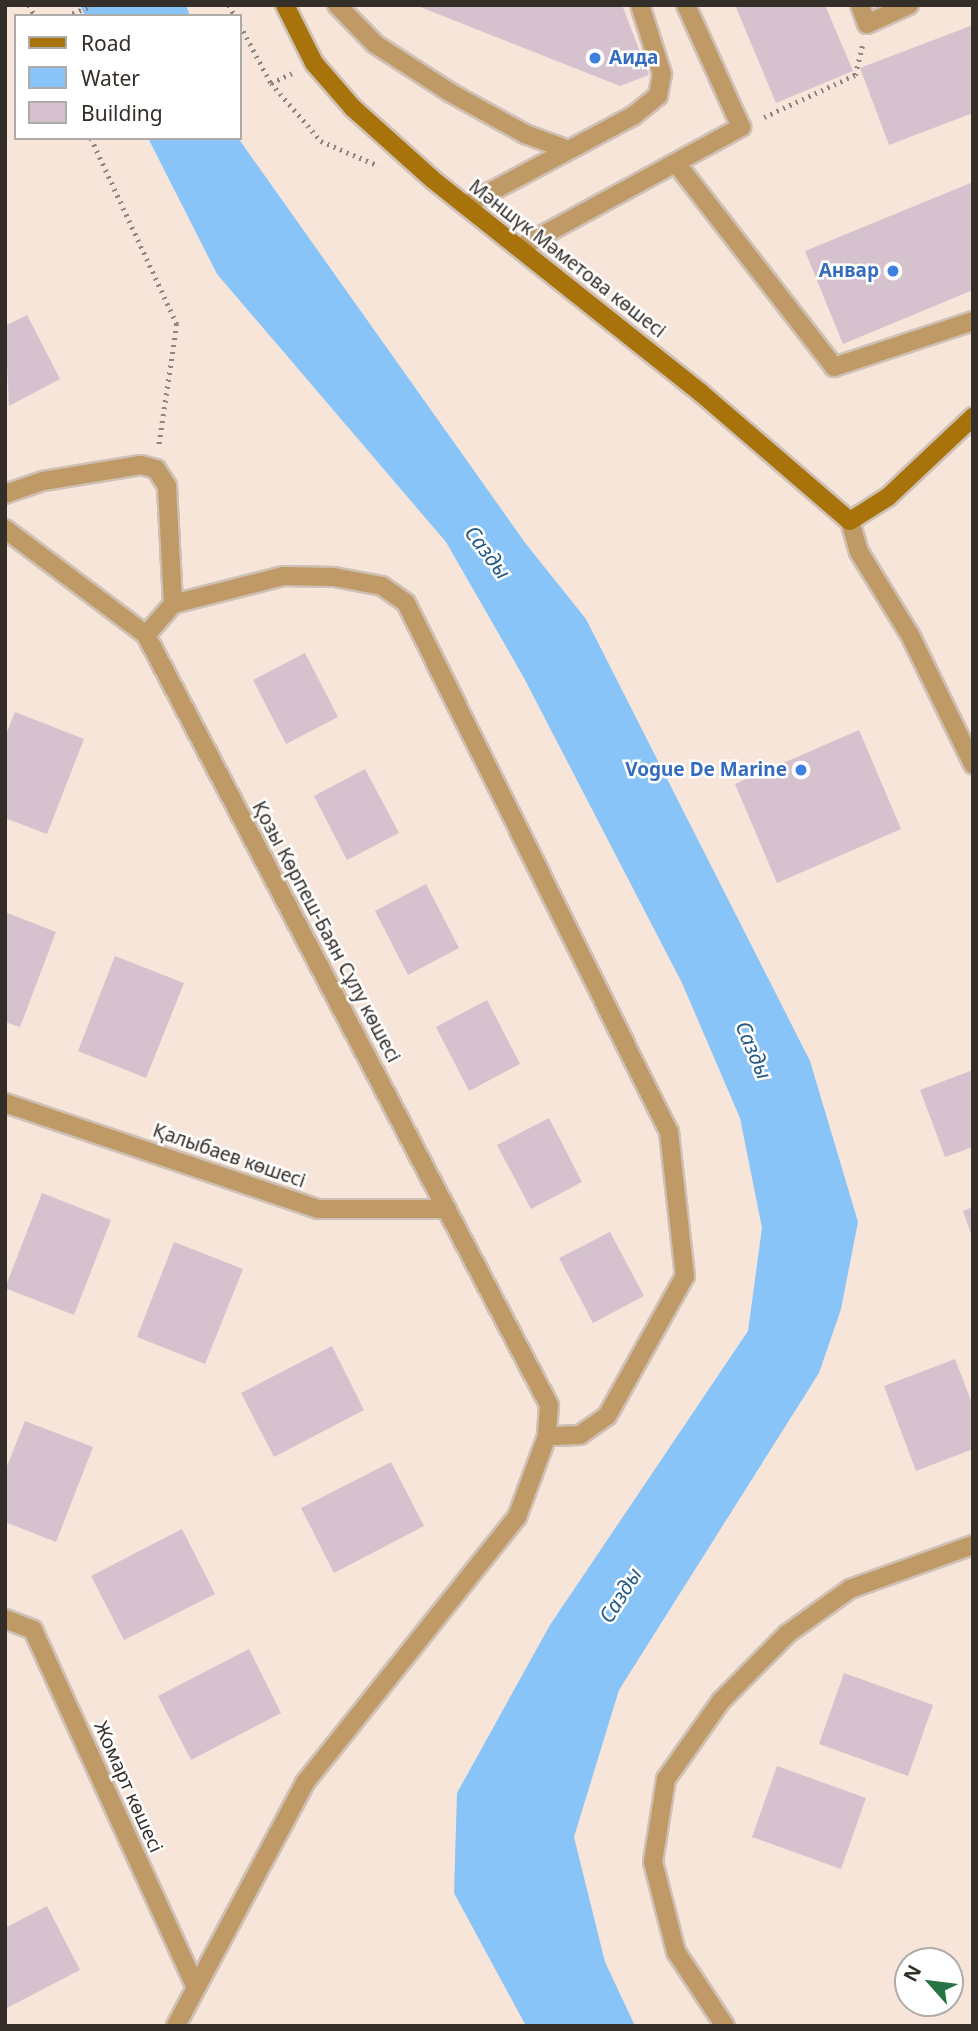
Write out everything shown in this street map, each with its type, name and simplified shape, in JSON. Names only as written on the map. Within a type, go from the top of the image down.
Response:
[{"type":"street","name":"Мәншүк Мәметова көшесі","points":[[285,5],[314,63],[353,108],[466,205],[521,247],[850,522]]},
{"type":"street","points":[[337,5],[375,44],[451,93],[525,134],[566,149]]},
{"type":"street","points":[[466,205],[566,149],[633,116],[658,96],[662,74],[640,5]]},
{"type":"street","points":[[521,247],[740,127],[686,5]]},
{"type":"street","points":[[860,5],[867,24],[909,5]]},
{"type":"street","points":[[676,163],[834,367],[973,321]]},
{"type":"street","points":[[973,417],[888,497],[850,522],[859,552],[910,635],[973,764]]},
{"type":"street","points":[[5,494],[43,481],[142,465],[156,469],[167,486],[173,604]]},
{"type":"street","name":"Қозы Көрпеш-Баян Сұлу көшесі","points":[[5,529],[146,635],[549,1405],[547,1436]]},
{"type":"street","points":[[146,635],[173,604],[284,576],[334,577],[382,586],[406,603],[669,1132],[685,1276],[607,1416],[580,1435],[547,1436],[517,1517],[305,1783],[176,2026]]},
{"type":"street","name":"Қалыбаев көшесі","points":[[5,1103],[318,1209],[447,1209]]},
{"type":"street","points":[[725,2026],[676,1952],[653,1862],[666,1779],[721,1701],[787,1634],[850,1589],[973,1545]]},
{"type":"street","name":"Жомарт көшесі","points":[[5,1619],[33,1630],[196,1988]]},
{"type":"path","points":[[71,14],[93,5]]},
{"type":"path","points":[[740,127],[855,75],[867,24]]},
{"type":"path","points":[[242,29],[271,83],[321,141],[359,161],[384,167]]},
{"type":"path","points":[[92,140],[177,324],[156,469]]},
{"type":"water","points":[[80,5],[186,5],[189,14],[84,14]]},
{"type":"water","name":"Сазды","points":[[149,140],[239,140],[526,544],[586,619],[810,1061],[858,1222],[841,1309],[819,1373],[619,1690],[574,1837],[605,1962],[635,2026],[526,2026],[454,1893],[457,1793],[550,1625],[748,1331],[762,1228],[740,1118],[682,983],[524,678],[446,542],[217,274]]},
{"type":"building","name":"Аида","points":[[415,5],[622,5],[649,75],[620,86]]},
{"type":"building","points":[[735,5],[825,5],[853,71],[776,103]]},
{"type":"building","points":[[973,25],[973,113],[889,145],[860,68]]},
{"type":"building","name":"Анвар","points":[[973,182],[973,290],[843,344],[805,251]]},
{"type":"building","points":[[27,315],[60,379],[9,406],[5,326]]},
{"type":"building","points":[[305,653],[338,717],[286,744],[253,680]]},
{"type":"building","points":[[15,712],[84,739],[47,834],[5,818],[5,737]]},
{"type":"building","points":[[859,730],[901,829],[777,883],[735,784]]},
{"type":"building","points":[[365,769],[399,833],[347,860],[314,796]]},
{"type":"building","points":[[426,884],[459,948],[408,975],[375,911]]},
{"type":"building","points":[[5,912],[56,932],[20,1027],[5,1022]]},
{"type":"building","points":[[115,956],[184,983],[146,1078],[78,1051]]},
{"type":"building","points":[[487,1000],[520,1064],[469,1091],[436,1027]]},
{"type":"building","points":[[973,1070],[973,1147],[945,1157],[920,1090]]},
{"type":"building","points":[[549,1118],[582,1182],[531,1209],[497,1145]]},
{"type":"building","points":[[42,1193],[111,1220],[74,1315],[5,1288]]},
{"type":"building","points":[[973,1207],[973,1237],[972,1237],[963,1211]]},
{"type":"building","points":[[610,1232],[644,1296],[593,1323],[559,1258]]},
{"type":"building","points":[[174,1242],[243,1269],[205,1364],[137,1337]]},
{"type":"building","points":[[332,1346],[364,1410],[274,1457],[241,1393]]},
{"type":"building","points":[[955,1359],[973,1406],[973,1449],[916,1471],[884,1386]]},
{"type":"building","points":[[25,1421],[93,1447],[56,1542],[5,1522],[5,1471]]},
{"type":"building","points":[[391,1462],[424,1526],[334,1573],[301,1508]]},
{"type":"building","points":[[182,1529],[215,1594],[124,1640],[91,1576]]},
{"type":"building","points":[[249,1649],[281,1713],[191,1760],[158,1696]]},
{"type":"building","points":[[844,1673],[933,1705],[908,1776],[819,1744]]},
{"type":"building","points":[[777,1766],[866,1798],[841,1869],[752,1837]]},
{"type":"building","points":[[47,1906],[80,1970],[5,2009],[5,1928]]},
{"type":"place","name":"Аида","points":[[595,58]]},
{"type":"place","name":"Анвар","points":[[893,271]]},
{"type":"place","name":"Vogue De Marine","points":[[801,770]]}]
